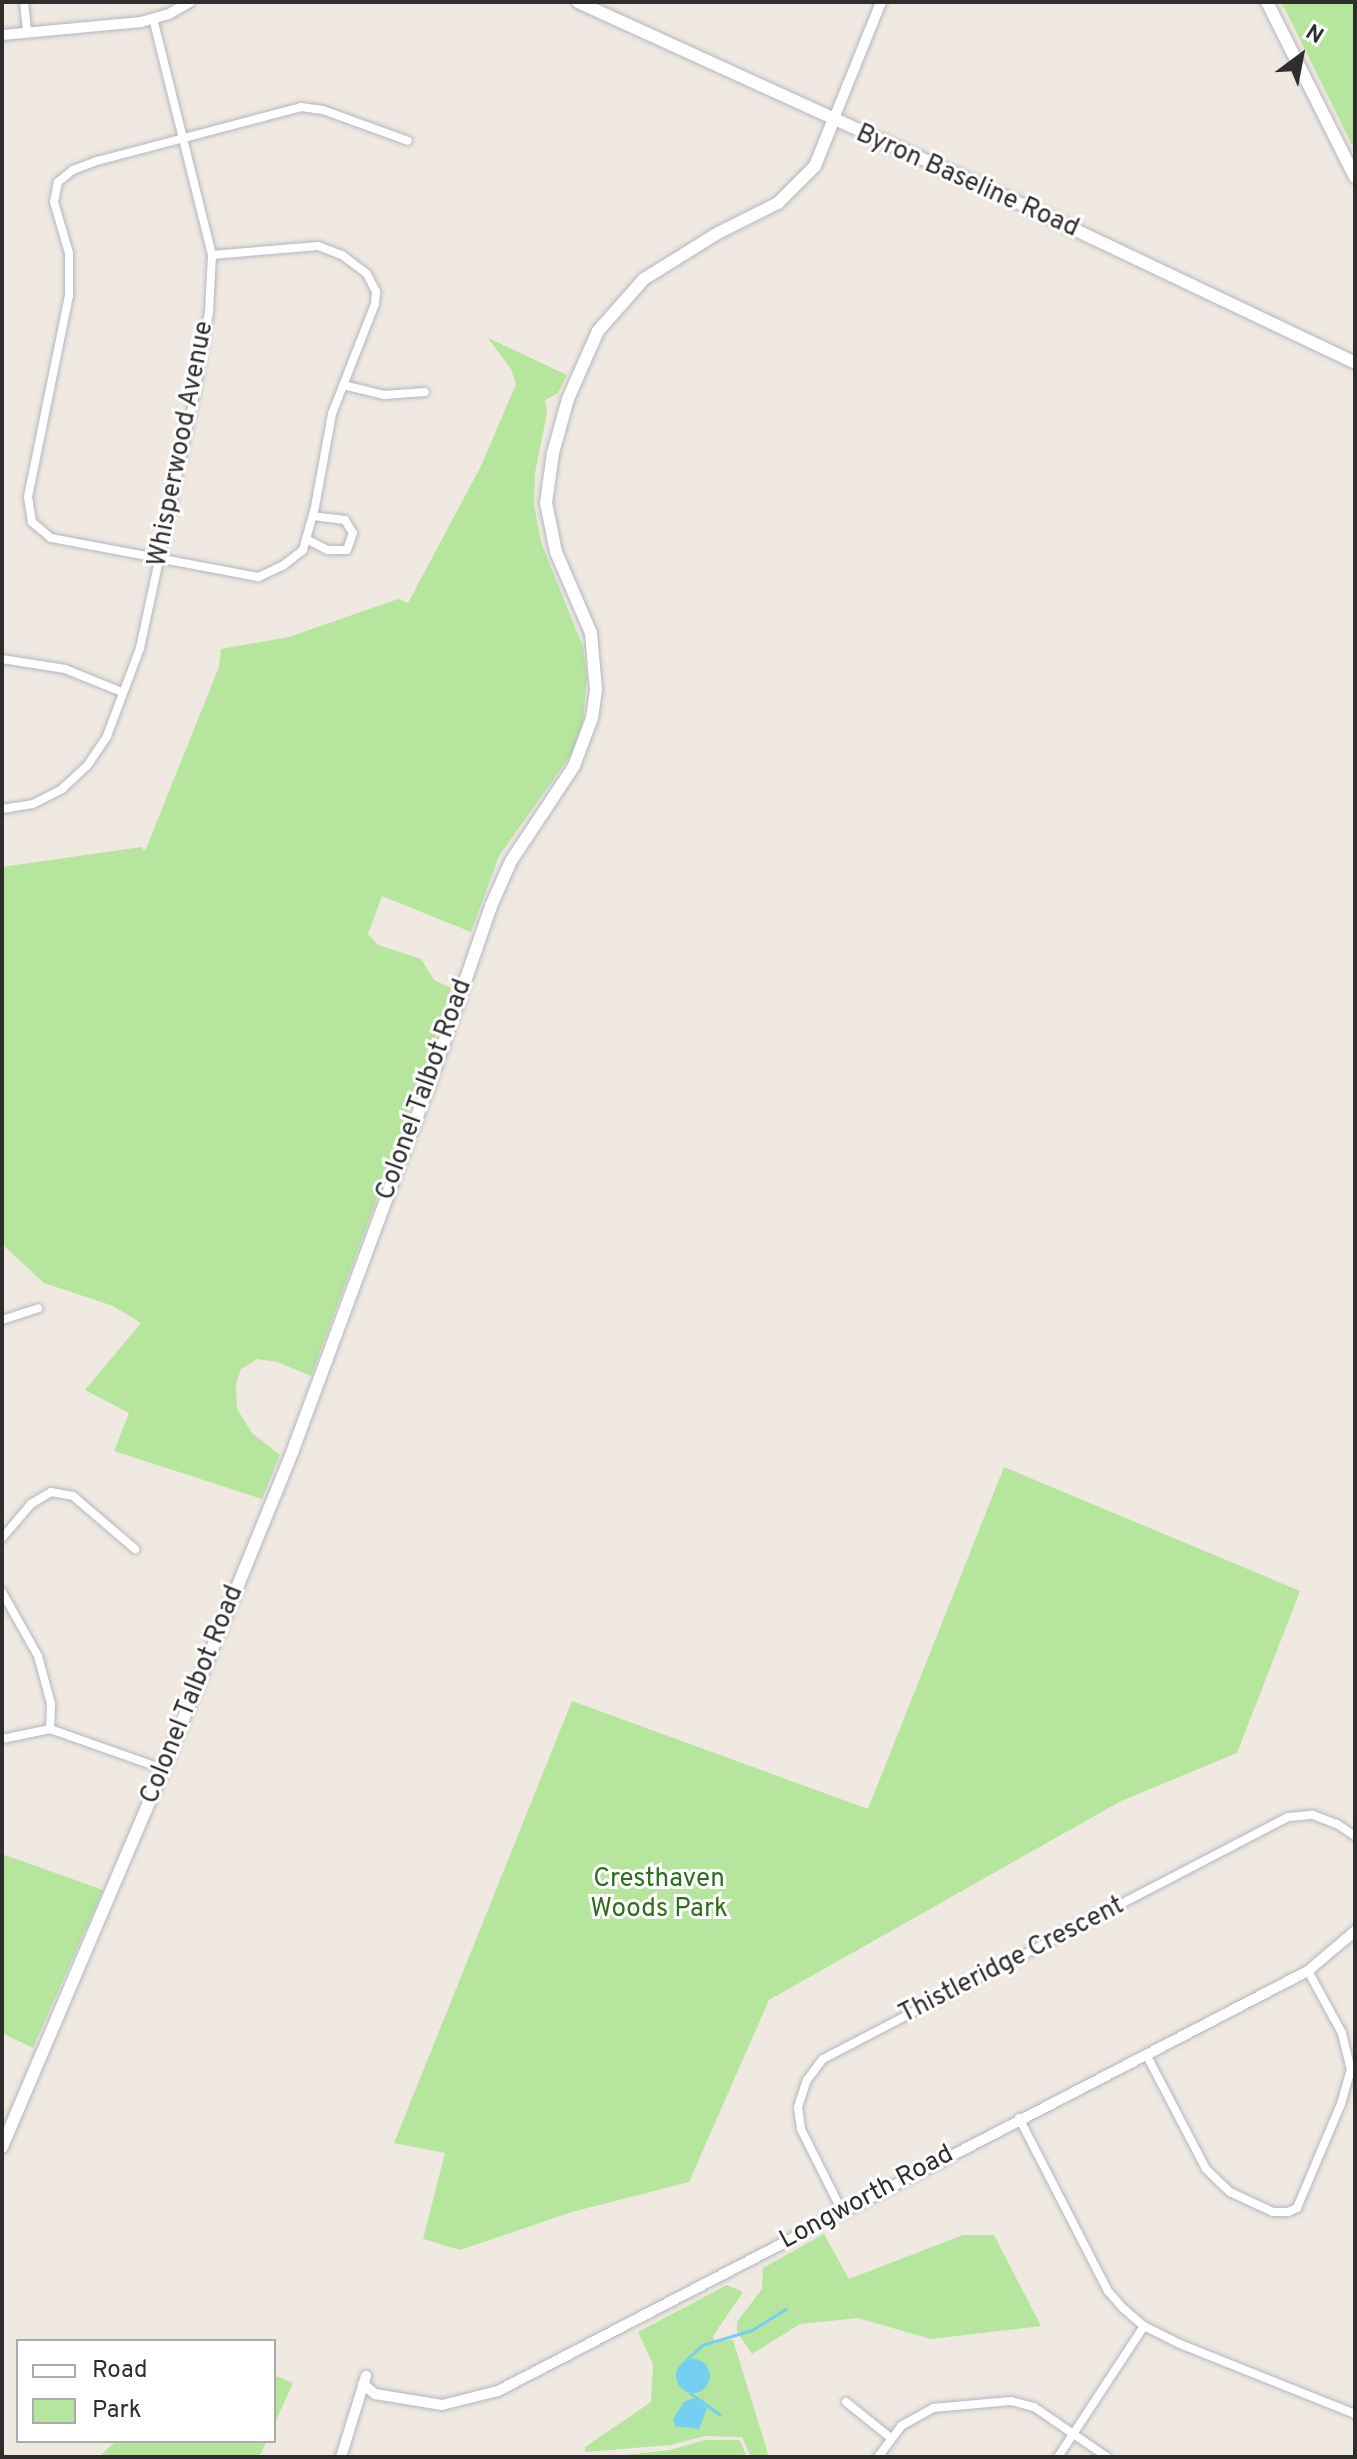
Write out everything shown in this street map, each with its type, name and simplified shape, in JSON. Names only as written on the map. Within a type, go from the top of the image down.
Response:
[{"type":"main road","name":"Byron Baseline Road","points":[[578,2],[833,121],[1006,197],[1355,363]]},
{"type":"main road","points":[[1267,2],[1355,177]]},
{"type":"main road","name":"Colonel Talbot Road","points":[[2,2147],[163,1769],[293,1450],[435,1068],[491,906],[511,861],[574,766],[592,718],[596,690],[591,633],[556,552],[546,503],[553,453],[568,399],[598,331],[644,279],[718,233],[778,203],[815,166],[833,121]]},
{"type":"street","points":[[24,2],[27,32]]},
{"type":"street","points":[[2,35],[153,18],[190,2]]},
{"type":"street","points":[[833,121],[881,2]]},
{"type":"street","name":"Whisperwood Avenue","points":[[2,809],[33,804],[62,789],[78,774],[107,736],[140,648],[195,393],[209,312],[212,255],[153,18]]},
{"type":"street","points":[[212,255],[318,246],[342,255],[367,274],[376,292],[375,304],[332,414],[313,516],[303,550],[258,577],[51,538],[32,522],[28,497],[69,296],[69,253],[54,202],[58,182],[73,170],[97,161],[301,107],[323,110],[408,141]]},
{"type":"street","points":[[343,385],[384,395],[425,392]]},
{"type":"street","points":[[306,539],[328,550],[347,550],[353,533],[345,520],[313,516]]},
{"type":"street","points":[[2,659],[65,669],[122,692]]},
{"type":"street","points":[[2,1320],[38,1308]]},
{"type":"street","points":[[2,1538],[31,1504],[51,1492],[73,1496],[135,1549]]},
{"type":"street","points":[[2,1592],[38,1656],[51,1704],[50,1729]]},
{"type":"street","points":[[2,1739],[50,1729],[163,1769]]},
{"type":"street","name":"Thistleridge Crescent","points":[[842,2211],[801,2129],[798,2107],[807,2080],[823,2059],[1288,1817],[1313,1815],[1337,1824],[1355,1836]]},
{"type":"street","name":"Longworth Road","points":[[341,2457],[365,2380],[375,2394],[442,2405],[498,2391],[1019,2118],[1147,2056],[1308,1971],[1355,1931]]},
{"type":"street","points":[[1147,2056],[1206,2169],[1230,2192],[1273,2212],[1288,2212],[1297,2208],[1341,2104],[1351,2070],[1342,2033],[1308,1971]]},
{"type":"street","points":[[1019,2118],[1108,2291],[1144,2326],[1180,2344],[1355,2414]]},
{"type":"street","points":[[1058,2457],[1144,2326]]},
{"type":"street","points":[[878,2457],[901,2426],[933,2408],[1011,2401],[1034,2407],[1107,2457]]},
{"type":"street","points":[[846,2402],[891,2438]]},
{"type":"green space","points":[[1280,2],[1355,2],[1355,151],[1285,9]]},
{"type":"green space","points":[[488,338],[567,375],[558,393],[545,400],[547,413],[535,473],[534,505],[541,542],[583,647],[587,676],[583,721],[573,752],[499,856],[471,932],[382,896],[368,934],[378,945],[421,959],[434,980],[451,988],[427,1064],[311,1376],[277,1362],[257,1359],[241,1369],[236,1384],[237,1409],[252,1433],[280,1455],[262,1499],[114,1451],[129,1413],[85,1390],[141,1323],[113,1306],[44,1283],[2,1244],[2,867],[141,847],[145,851],[219,667],[221,649],[289,637],[398,599],[408,603],[481,466],[516,384],[511,369]]},
{"type":"green space","name":"Cresthaven Woods Park","points":[[1004,1467],[1300,1591],[1237,1753],[1121,1801],[769,2000],[689,2182],[572,2212],[460,2250],[423,2239],[445,2153],[394,2143],[572,1701],[868,1809]]},
{"type":"green space","points":[[2,1854],[103,1890],[33,2048],[2,2033]]},
{"type":"green space","points":[[824,2234],[849,2279],[963,2235],[994,2235],[1041,2326],[931,2339],[858,2318],[800,2324],[752,2354],[737,2332],[737,2322],[762,2289],[763,2268]]},
{"type":"green space","points":[[727,2285],[743,2292],[713,2336],[715,2341],[733,2340],[769,2457],[751,2457],[742,2437],[705,2436],[670,2445],[585,2452],[585,2447],[651,2402],[653,2364],[638,2332]]},
{"type":"green space","points":[[276,2376],[293,2383],[276,2421]]},
{"type":"green space","points":[[705,2440],[740,2440],[747,2457],[609,2457],[670,2450]]},
{"type":"green space","points":[[114,2443],[266,2443],[259,2457],[99,2457]]},
{"type":"water","points":[[693,2359],[705,2364],[710,2376],[705,2388],[693,2393],[681,2388],[676,2376],[681,2364]]},
{"type":"water","points":[[699,2399],[707,2409],[699,2429],[675,2426],[673,2419],[684,2402]]},
{"type":"waterway","points":[[685,2361],[702,2345],[752,2330],[786,2309]]},
{"type":"waterway","points":[[690,2393],[720,2415]]}]
